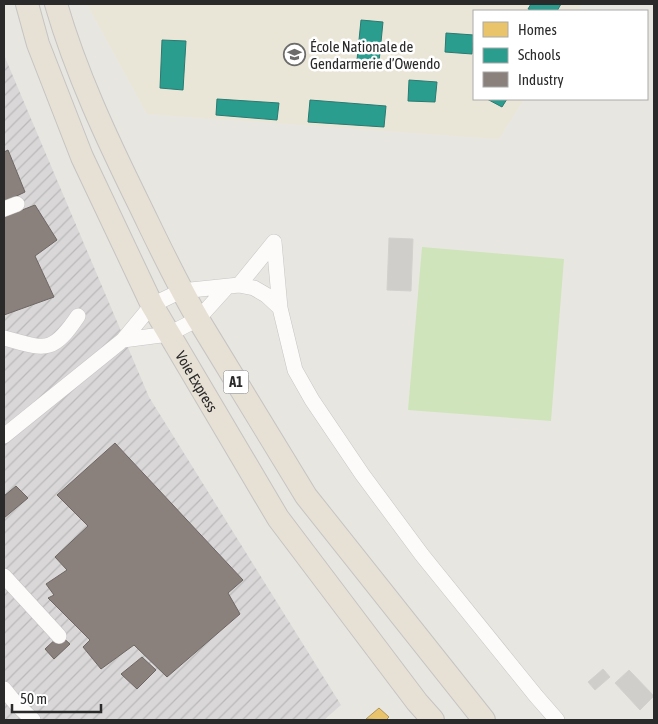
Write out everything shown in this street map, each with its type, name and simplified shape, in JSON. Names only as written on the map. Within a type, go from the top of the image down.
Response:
[{"type":"highway","name":"Voie Express","points":[[27,4],[38,44],[82,157],[152,305],[278,518],[417,702],[434,720]]},
{"type":"highway","name":"A1","points":[[56,4],[65,34],[108,142],[181,291],[306,496],[484,720]]},
{"type":"street","points":[[123,340],[169,334],[198,319],[233,286],[274,242],[280,308],[294,370],[362,474],[422,555],[536,696],[558,720]]},
{"type":"street","points":[[4,436],[123,340],[152,305],[181,291],[233,286],[254,288],[266,295],[280,308]]},
{"type":"street","points":[[4,338],[29,346],[44,347],[57,342],[65,335],[78,316]]},
{"type":"street","points":[[4,576],[59,636]]},
{"type":"street","points":[[4,689],[33,720]]},
{"type":"shaded area","name":"École Nationale de Gendarmerie d’Owendo","points":[[87,4],[582,4],[579,10],[473,10],[473,100],[523,100],[499,139],[147,114]]},
{"type":"shaded area","points":[[4,55],[149,397],[341,705],[324,720],[4,720]]},
{"type":"green space","points":[[422,247],[564,259],[551,421],[408,410]]},
{"type":"building: Homes","points":[[379,708],[389,717],[386,720],[366,719]]},
{"type":"building: Schools","points":[[531,4],[561,4],[558,10],[528,9]]},
{"type":"building: Schools","points":[[361,20],[383,22],[379,62],[357,60]]},
{"type":"building: Schools","points":[[446,33],[473,35],[472,54],[445,52]]},
{"type":"building: Schools","points":[[162,40],[186,41],[183,90],[160,88]]},
{"type":"building: Schools","points":[[409,80],[437,82],[435,102],[408,101]]},
{"type":"building: Schools","points":[[217,99],[279,103],[277,120],[216,115]]},
{"type":"building: Schools","points":[[310,100],[386,106],[384,127],[308,122]]},
{"type":"building: Schools","points":[[489,100],[506,100],[502,107]]},
{"type":"building: Industry","points":[[8,150],[25,192],[4,202],[4,152]]},
{"type":"building: Industry","points":[[35,205],[57,240],[35,256],[54,297],[4,315],[4,217]]},
{"type":"building: Industry","points":[[115,443],[243,580],[228,593],[240,614],[167,677],[134,645],[101,669],[83,647],[90,640],[48,598],[54,595],[46,584],[67,570],[55,557],[88,526],[57,495]]},
{"type":"building: Industry","points":[[16,486],[28,498],[4,518],[4,496]]},
{"type":"building: Industry","points":[[60,635],[70,644],[54,659],[45,649]]},
{"type":"building: Industry","points":[[142,657],[156,670],[137,689],[121,674]]},
{"type":"building: Other","points":[[389,238],[413,239],[411,291],[387,290]]},
{"type":"building: Other","points":[[603,669],[610,677],[595,690],[588,682]]},
{"type":"building: Other","points":[[629,670],[654,696],[640,710],[615,683]]},
{"type":"place","name":"École Nationale de Gendarmerie d’Owendo","points":[[294,55]]}]
